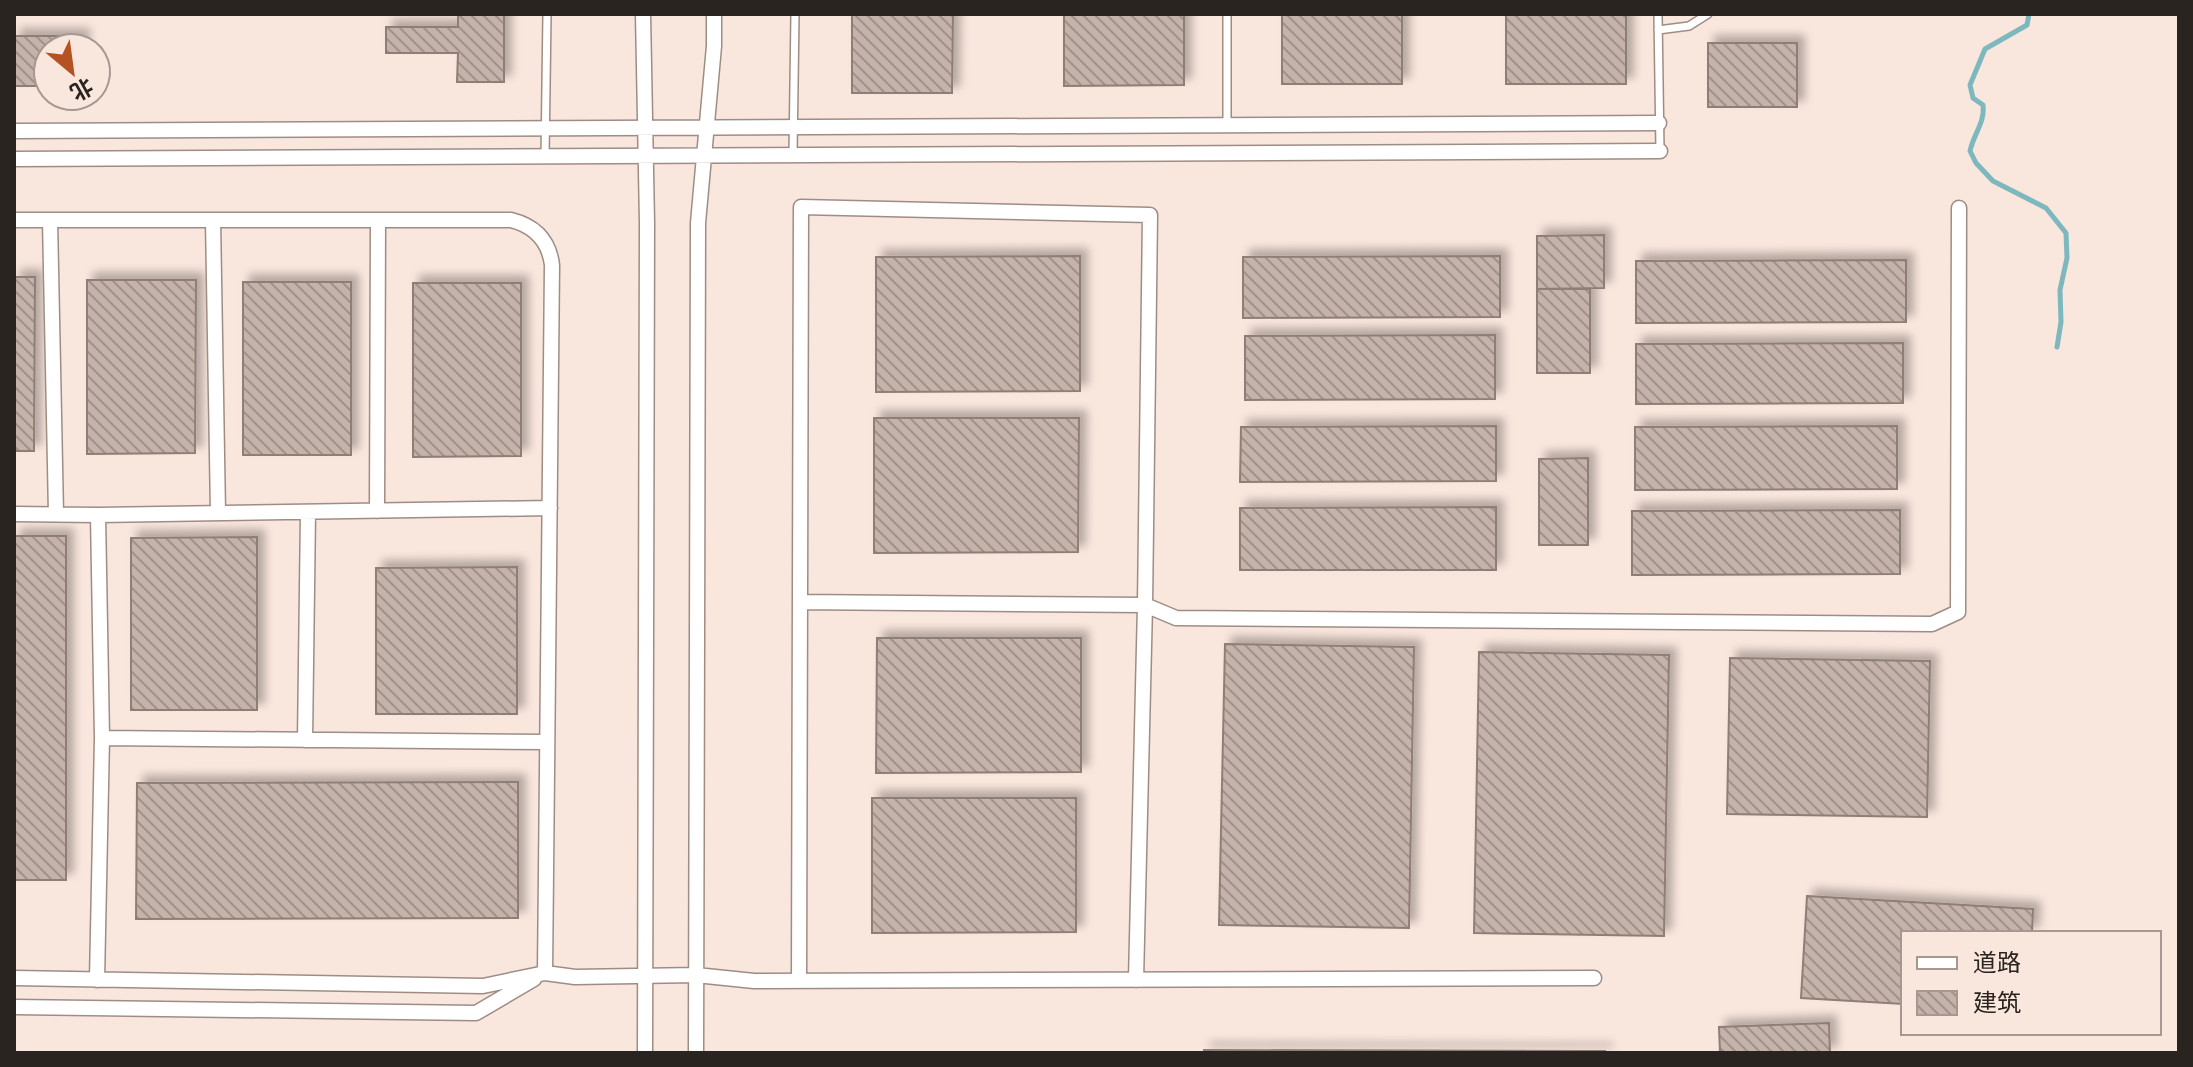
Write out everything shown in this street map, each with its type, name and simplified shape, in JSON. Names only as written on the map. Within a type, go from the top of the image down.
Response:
[{"type":"street","points":[[643,14],[646,157],[645,1053]]},
{"type":"street","points":[[696,1053],[698,223],[714,46],[714,14]]},
{"type":"street","points":[[14,131],[1659,123]]},
{"type":"street","points":[[14,159],[1660,151]]},
{"type":"street","points":[[799,981],[801,207],[1150,215],[1136,980]]},
{"type":"street","points":[[800,602],[1145,605],[1176,618],[1207,619],[1932,624],[1958,612],[1959,208]]},
{"type":"street","points":[[14,220],[511,220],[527,225],[545,242],[552,265],[545,973]]},
{"type":"street","points":[[50,220],[56,514]]},
{"type":"street","points":[[213,220],[218,513]]},
{"type":"street","points":[[377,511],[378,220]]},
{"type":"street","points":[[14,514],[550,508]]},
{"type":"street","points":[[305,740],[308,512]]},
{"type":"street","points":[[97,980],[102,738],[98,515]]},
{"type":"street","points":[[102,738],[547,742]]},
{"type":"street","points":[[14,1007],[476,1013],[545,973]]},
{"type":"street","points":[[14,978],[483,986],[545,973],[575,977],[696,975],[754,981],[1594,978]]},
{"type":"lane","points":[[545,157],[547,14]]},
{"type":"lane","points":[[793,157],[795,14]]},
{"type":"lane","points":[[1227,14],[1227,126]]},
{"type":"lane","points":[[1658,14],[1660,151]]},
{"type":"lane","points":[[1658,30],[1689,26],[1708,14]]},
{"type":"building","points":[[458,14],[504,14],[504,82],[457,82],[458,53],[386,53],[386,27],[458,27]]},
{"type":"building","points":[[852,14],[953,14],[952,93],[852,93]]},
{"type":"building","points":[[1064,14],[1184,14],[1184,85],[1064,86]]},
{"type":"building","points":[[1282,14],[1402,14],[1402,84],[1282,84]]},
{"type":"building","points":[[1506,14],[1626,14],[1626,84],[1506,84]]},
{"type":"building","points":[[14,36],[32,36],[32,86],[14,86]]},
{"type":"building","points":[[1708,43],[1797,43],[1797,107],[1708,107]]},
{"type":"building","points":[[1604,235],[1604,288],[1537,289],[1537,236]]},
{"type":"building","points":[[1080,256],[1080,391],[876,392],[876,257]]},
{"type":"building","points":[[1500,256],[1500,317],[1243,318],[1243,257]]},
{"type":"building","points":[[1906,260],[1906,322],[1636,323],[1636,261]]},
{"type":"building","points":[[14,277],[35,277],[34,451],[14,451]]},
{"type":"building","points":[[87,280],[196,280],[195,453],[87,454]]},
{"type":"building","points":[[243,282],[351,282],[351,455],[243,455]]},
{"type":"building","points":[[413,283],[521,283],[521,456],[413,457]]},
{"type":"building","points":[[1537,289],[1590,289],[1590,373],[1537,373]]},
{"type":"building","points":[[1495,335],[1495,399],[1245,400],[1245,336]]},
{"type":"building","points":[[1903,343],[1903,403],[1636,404],[1636,344]]},
{"type":"building","points":[[874,418],[1079,418],[1078,552],[874,553]]},
{"type":"building","points":[[1496,426],[1496,481],[1240,482],[1241,427]]},
{"type":"building","points":[[1897,426],[1897,489],[1635,490],[1635,427]]},
{"type":"building","points":[[1588,458],[1588,545],[1539,545],[1539,459]]},
{"type":"building","points":[[1496,507],[1496,570],[1240,570],[1240,508]]},
{"type":"building","points":[[1900,510],[1900,574],[1632,575],[1632,511]]},
{"type":"building","points":[[14,536],[66,536],[66,880],[14,880]]},
{"type":"building","points":[[257,537],[257,710],[131,710],[131,538]]},
{"type":"building","points":[[517,567],[517,714],[376,714],[376,568]]},
{"type":"building","points":[[877,638],[1081,638],[1081,772],[876,773]]},
{"type":"building","points":[[1225,644],[1414,647],[1409,928],[1219,925]]},
{"type":"building","points":[[1479,652],[1669,655],[1664,936],[1474,933]]},
{"type":"building","points":[[1730,658],[1930,661],[1927,817],[1727,814]]},
{"type":"building","points":[[518,782],[518,918],[136,919],[137,783]]},
{"type":"building","points":[[872,798],[1076,798],[1076,932],[872,933]]},
{"type":"building","points":[[1807,896],[2033,909],[2032,931],[1901,931],[1901,1004],[1801,998]]},
{"type":"building","points":[[1829,1023],[1830,1053],[1720,1053],[1719,1027]]},
{"type":"building","points":[[1204,1050],[1605,1051],[1605,1053],[1204,1053]]},
{"type":"waterway","points":[[2029,14],[2027,25],[1985,49],[1970,85],[1973,98],[1983,105],[1981,123],[1970,151],[1976,163],[1993,181],[2046,208],[2066,233],[2067,258],[2060,290],[2061,322],[2057,347]]}]
